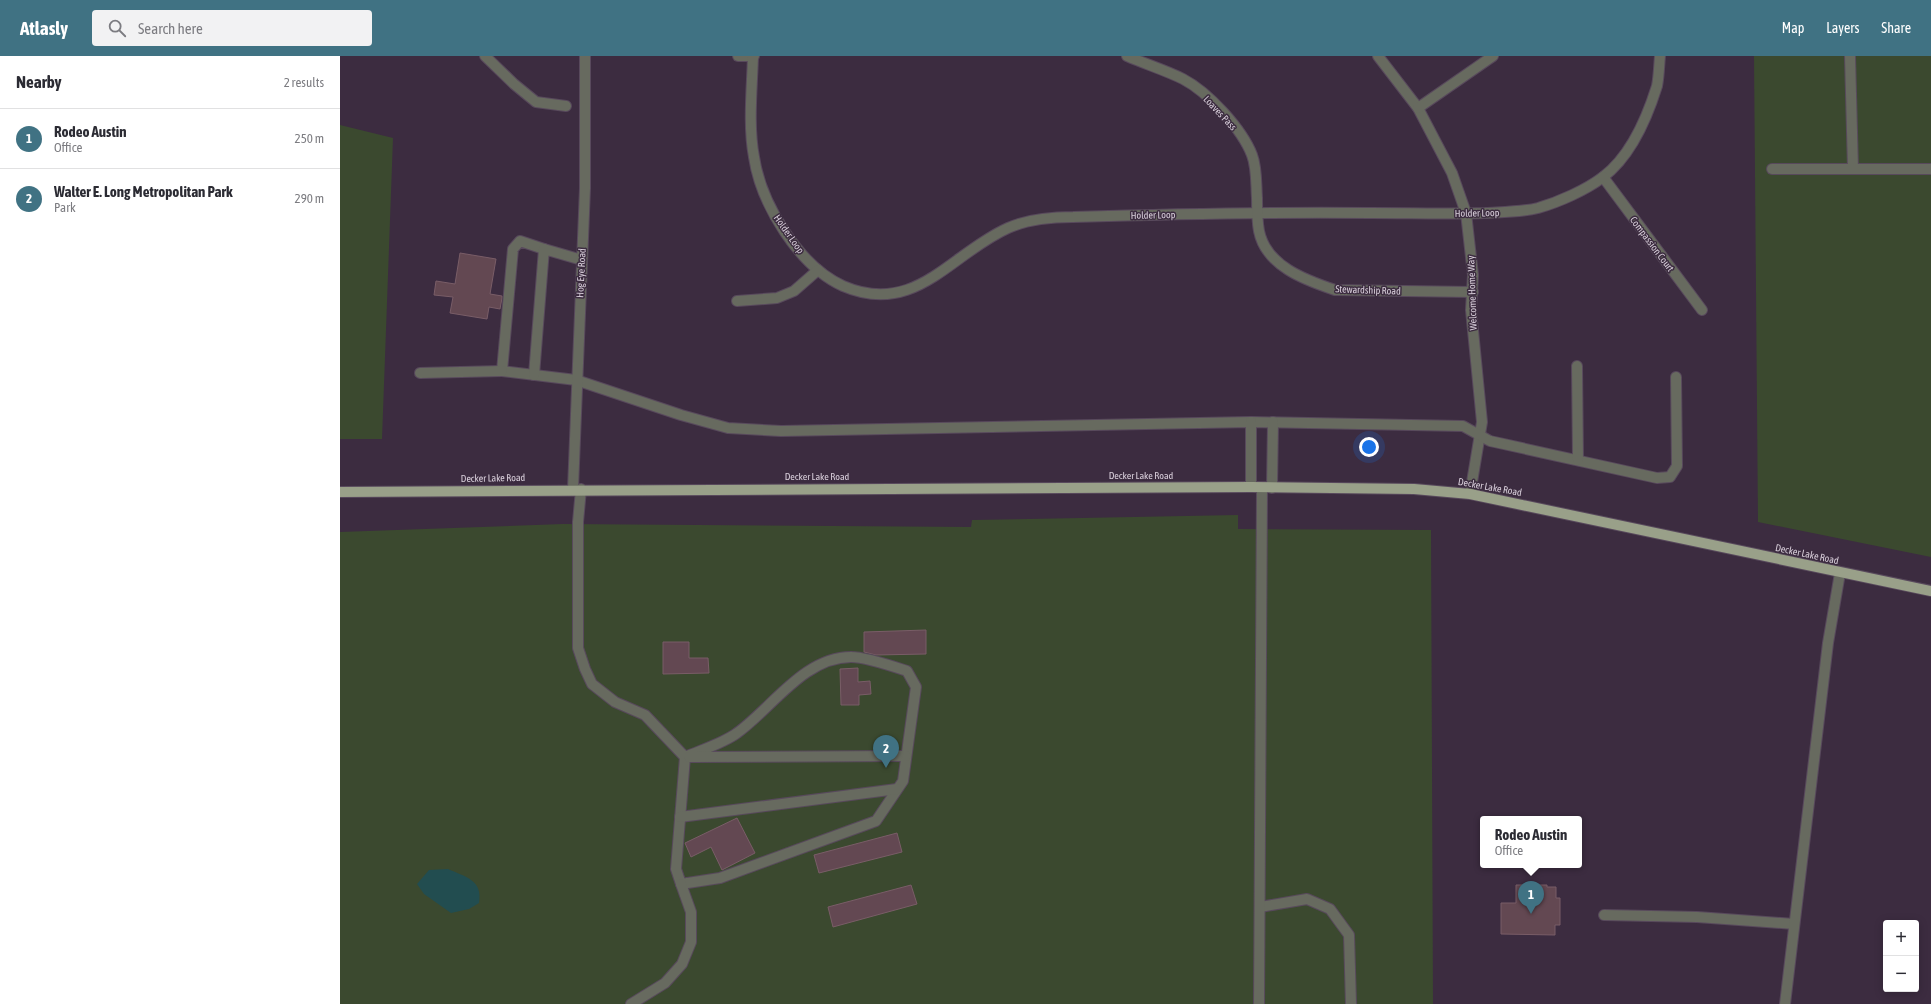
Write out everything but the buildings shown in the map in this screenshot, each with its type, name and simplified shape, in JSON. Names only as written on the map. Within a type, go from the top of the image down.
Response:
[{"type":"main road","name":"Decker Lake Road","points":[[340,492],[577,489],[1251,487],[1414,489],[1470,494],[1931,592]]},
{"type":"street","points":[[485,56],[514,84],[536,102],[566,106]]},
{"type":"street","name":"Hog Eye Road","points":[[586,56],[586,188],[576,380],[578,648],[592,684],[615,702],[645,715],[685,757]]},
{"type":"street","points":[[738,56],[753,56]]},
{"type":"street","name":"Holder Loop","points":[[753,56],[752,144],[754,161],[762,188],[777,219],[795,247],[818,270],[839,284],[860,292],[885,294],[905,292],[923,284],[995,236],[1009,228],[1030,220],[1065,217],[1258,212],[1466,213],[1502,212],[1537,208],[1570,196],[1603,177],[1623,158],[1637,135],[1657,84],[1660,56]]},
{"type":"street","name":"Loaves Pass","points":[[1127,56],[1184,80],[1210,100],[1231,123],[1243,138],[1252,157],[1258,212]]},
{"type":"street","name":"Welcome Home Way","points":[[1378,56],[1418,108],[1452,174],[1466,213],[1473,275],[1471,310],[1482,422],[1470,494]]},
{"type":"street","points":[[1418,108],[1493,56]]},
{"type":"street","points":[[1850,56],[1853,169]]},
{"type":"street","points":[[1772,169],[1931,169]]},
{"type":"street","name":"Compassion Court","points":[[1603,177],[1702,310]]},
{"type":"street","name":"Stewardship Road","points":[[1258,212],[1259,231],[1265,246],[1275,260],[1288,270],[1314,283],[1335,290],[1473,292]]},
{"type":"street","points":[[502,371],[513,249],[520,241],[582,260]]},
{"type":"street","points":[[534,375],[544,249]]},
{"type":"street","points":[[737,301],[776,298],[788,294],[794,291],[818,270]]},
{"type":"street","points":[[1577,366],[1578,460]]},
{"type":"street","points":[[420,373],[502,371],[576,380],[682,415],[728,428],[781,431],[1250,422],[1463,426],[1490,441],[1657,478],[1670,477],[1677,466],[1676,377]]},
{"type":"street","points":[[1250,422],[1251,487]]},
{"type":"street","points":[[1259,1004],[1267,488],[1273,422]]},
{"type":"street","points":[[1785,1004],[1828,643],[1840,573]]},
{"type":"street","points":[[681,884],[720,878],[876,821],[903,781],[916,687],[907,671],[851,657],[829,661],[803,674],[737,734],[685,757]]},
{"type":"street","points":[[685,757],[906,756]]},
{"type":"street","points":[[631,1004],[665,983],[682,964],[691,942],[691,912],[676,869],[685,757]]},
{"type":"street","points":[[680,817],[897,789]]},
{"type":"street","points":[[1260,907],[1307,899],[1330,909],[1349,935],[1351,1004]]},
{"type":"street","points":[[1604,915],[1696,917],[1794,924]]},
{"type":"shaded area","points":[[1754,56],[1931,56],[1931,557],[1758,522]]},
{"type":"shaded area","points":[[340,125],[393,138],[382,439],[340,439]]},
{"type":"shaded area","points":[[1238,515],[1238,529],[1431,530],[1433,1004],[340,1004],[340,532],[563,524],[971,527],[972,520]]},
{"type":"shaded area","points":[[448,869],[467,877],[476,884],[480,895],[479,903],[469,909],[451,913],[424,894],[417,884],[429,870]]},
{"type":"place","name":"Walter E. Long Metropolitan Park","points":[[886,768]]},
{"type":"place","name":"Rodeo Austin","points":[[1531,914]]}]
